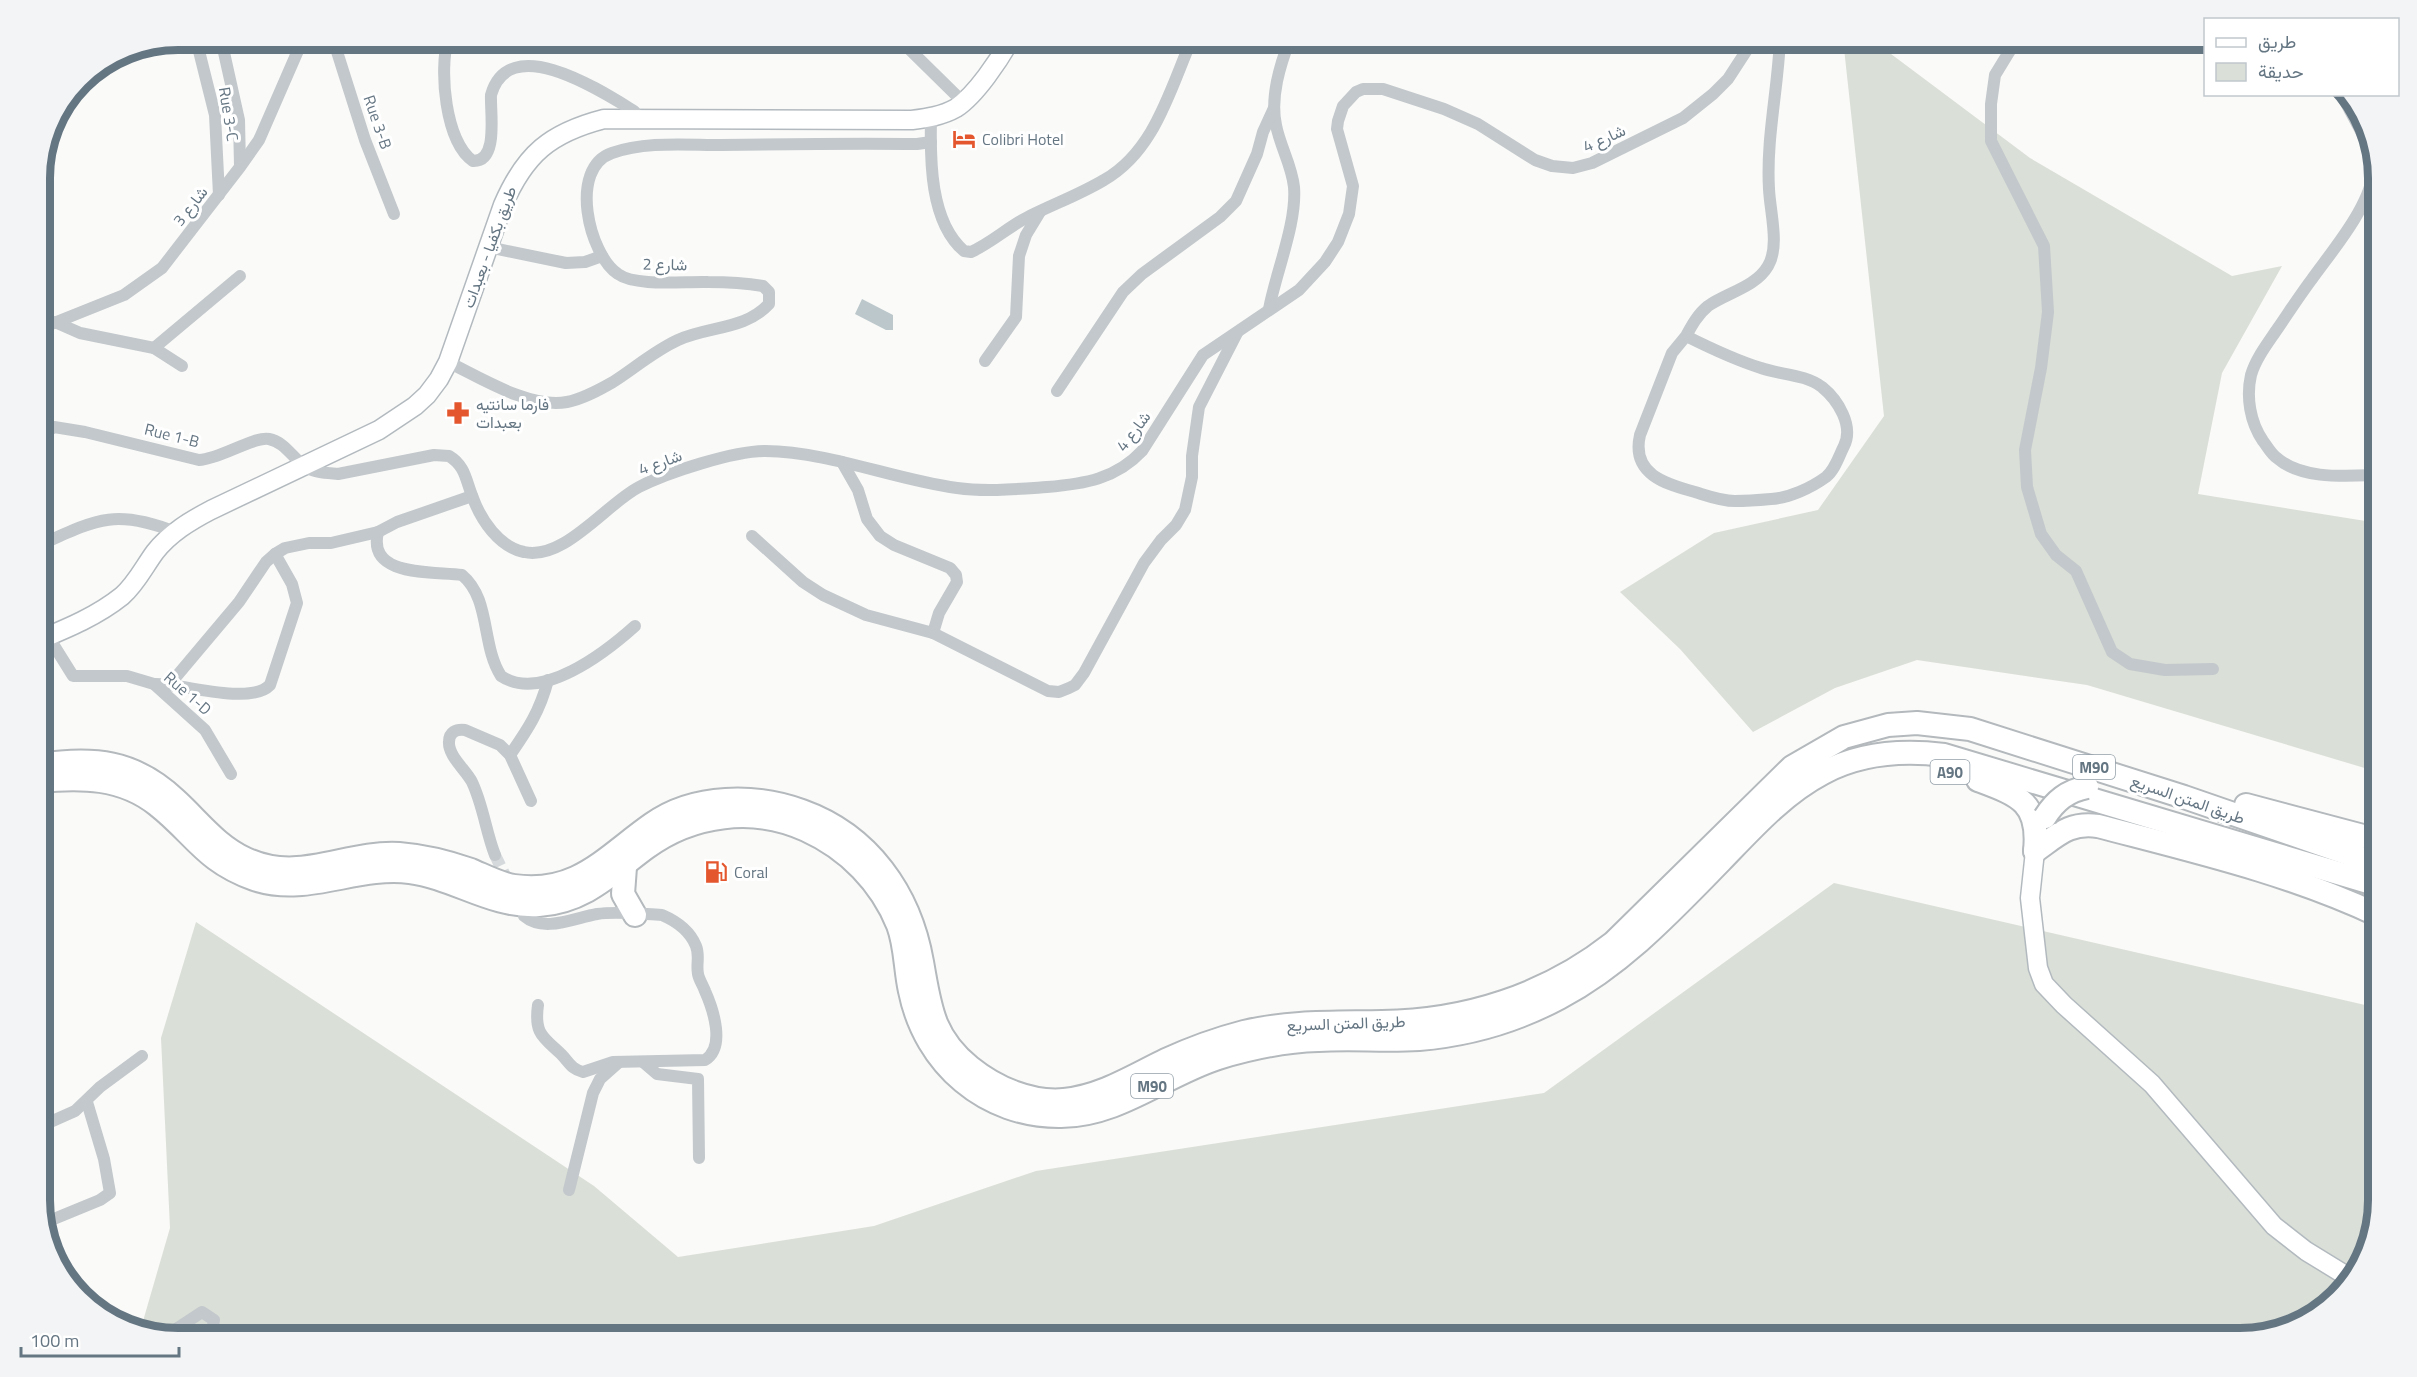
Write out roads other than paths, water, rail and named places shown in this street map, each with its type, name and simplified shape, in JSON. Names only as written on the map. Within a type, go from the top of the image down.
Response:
[{"type":"highway","name":"طريق المتن السريع","points":[[50,764],[86,760],[130,769],[155,783],[175,799],[226,848],[257,864],[304,870],[365,856],[397,854],[448,862],[512,886],[550,886],[567,883],[590,872],[656,821],[675,812],[726,800],[777,802],[818,816],[834,825],[872,855],[887,872],[913,921],[931,1014],[956,1054],[999,1086],[1036,1098],[1059,1100],[1102,1091],[1205,1043],[1254,1030],[1309,1022],[1386,1022],[1425,1019],[1479,1010],[1524,995],[1580,967],[1613,943],[1792,767],[1844,737],[1888,725],[1917,723],[1970,729],[2184,797],[2331,849],[2368,872]]},
{"type":"highway","name":"طريق المتن السريع","points":[[50,780],[77,778],[101,780],[124,786],[159,806],[198,847],[219,864],[261,882],[307,885],[369,872],[401,871],[424,875],[510,904],[546,905],[571,900],[625,867],[651,844],[695,823],[721,817],[745,816],[774,819],[814,834],[842,850],[861,868],[898,926],[904,946],[909,989],[919,1024],[933,1050],[948,1070],[964,1084],[991,1101],[1030,1113],[1072,1116],[1110,1108],[1186,1070],[1254,1048],[1318,1040],[1434,1037],[1496,1024],[1536,1010],[1582,985],[1629,952],[1677,907],[1755,825],[1796,790],[1844,764],[1888,753],[1919,752],[1944,755],[2368,875]]},
{"type":"highway","name":"A90","points":[[1820,775],[1903,766],[1967,776],[2015,794],[2027,807],[2039,833]]},
{"type":"highway","points":[[2039,833],[2060,799],[2076,789],[2104,787],[2291,847],[2311,852],[2331,849]]},
{"type":"highway","points":[[2184,797],[2207,797],[2240,803],[2368,837]]},
{"type":"highway","points":[[2039,833],[2085,824],[2289,879],[2368,910]]},
{"type":"highway","points":[[625,867],[623,894],[635,915]]},
{"type":"highway","points":[[2289,879],[2308,875],[2364,887],[2368,884]]},
{"type":"main road","name":"طريق بكفيا - بعبدات","points":[[50,635],[91,616],[121,597],[139,577],[156,550],[175,532],[211,510],[379,430],[415,406],[434,387],[448,362],[513,182],[532,156],[557,136],[596,121],[639,118],[912,120],[931,118],[949,112],[963,102],[988,73],[1004,50]]},
{"type":"main road","points":[[2039,833],[2030,898],[2038,968],[2044,984],[2064,1005],[2152,1084],[2274,1226],[2306,1251],[2343,1274]]},
{"type":"street","name":"Rue 3-C","points":[[199,50],[215,115],[219,195]]},
{"type":"street","name":"Rue 3-C","points":[[223,50],[239,120],[240,167]]},
{"type":"street","name":"شارع 3","points":[[50,324],[124,295],[162,268],[259,140],[298,50]]},
{"type":"street","name":"Rue 3-B","points":[[336,50],[365,140],[394,214]]},
{"type":"street","points":[[446,50],[443,65],[450,121],[463,152],[473,161],[483,160],[489,152],[491,94],[494,86],[504,74],[523,66],[537,66],[585,80],[634,111],[639,118]]},
{"type":"street","points":[[910,50],[963,102]]},
{"type":"street","points":[[931,118],[931,142],[938,210],[947,232],[964,251],[975,250],[1024,219],[1105,180],[1136,154],[1150,136],[1187,50]]},
{"type":"street","points":[[1269,309],[1293,206],[1294,185],[1275,124],[1274,108],[1280,69],[1286,50]]},
{"type":"street","name":"شارع 4","points":[[305,466],[323,473],[338,474],[442,454],[455,459],[461,466],[469,482],[472,496],[496,536],[517,550],[534,554],[550,550],[568,540],[637,488],[673,472],[744,453],[764,451],[806,454],[958,488],[1008,489],[1073,485],[1102,478],[1131,463],[1142,451],[1203,355],[1299,290],[1314,276],[1338,242],[1349,214],[1353,186],[1337,129],[1343,106],[1356,92],[1363,89],[1383,89],[1434,105],[1478,124],[1535,160],[1552,166],[1573,168],[1592,163],[1683,118],[1728,79],[1747,50]]},
{"type":"street","points":[[1686,336],[1744,362],[1778,373],[1805,378],[1824,389],[1843,414],[1848,425],[1848,433],[1837,463],[1828,476],[1793,494],[1772,499],[1736,501],[1716,499],[1681,489],[1651,476],[1640,456],[1638,443],[1672,353],[1701,312],[1709,305],[1759,277],[1771,260],[1773,238],[1768,163],[1778,50]]},
{"type":"street","points":[[2010,50],[1995,75],[1991,104],[1991,141],[2044,246],[2048,312],[2041,368],[2025,450],[2027,487],[2041,534],[2056,555],[2076,571],[2112,652],[2130,664],[2165,670],[2213,669]]},
{"type":"street","points":[[1057,391],[1123,292],[1142,274],[1220,217],[1236,201],[1274,108]]},
{"type":"street","name":"شارع 2","points":[[448,362],[531,400],[550,403],[568,402],[598,390],[678,340],[750,320],[769,304],[769,292],[763,286],[631,280],[618,274],[602,256],[587,209],[586,187],[593,165],[600,158],[612,153],[675,146],[931,142]]},
{"type":"street","points":[[2367,193],[2334,250],[2262,352],[2252,374],[2250,388],[2251,419],[2276,458],[2289,466],[2315,474],[2367,475]]},
{"type":"street","points":[[985,361],[1016,317],[1019,256],[1026,235],[1040,212]]},
{"type":"street","points":[[488,247],[566,263],[585,262],[602,256]]},
{"type":"street","points":[[154,348],[240,276]]},
{"type":"street","points":[[55,322],[80,333],[154,348],[182,366]]},
{"type":"street","points":[[752,536],[803,582],[823,595],[866,615],[933,633],[1048,691],[1059,692],[1075,685],[1089,666],[1144,563],[1161,540],[1176,525],[1185,510],[1191,485],[1192,456],[1200,407],[1238,332]]},
{"type":"street","name":"Rue 1-B","points":[[50,429],[54,427],[130,442],[199,460],[217,458],[258,440],[270,439],[281,445],[305,466]]},
{"type":"street","points":[[842,462],[858,490],[867,519],[880,536],[894,545],[950,568],[956,575],[957,584],[942,607],[933,633]]},
{"type":"street","points":[[170,684],[239,603],[266,562],[275,554],[285,548],[309,543],[331,543],[378,532],[397,522],[472,496]]},
{"type":"street","points":[[50,540],[80,527],[106,519],[138,519],[175,532]]},
{"type":"street","points":[[378,532],[376,541],[379,553],[392,566],[407,570],[462,574],[474,586],[488,641],[501,676],[517,683],[548,680],[568,673],[588,663],[635,626]]},
{"type":"street","points":[[154,684],[170,684],[216,693],[259,692],[270,685],[297,603],[292,584],[275,554]]},
{"type":"street","name":"Rue 1-D","points":[[50,646],[73,676],[127,676],[154,684],[206,730],[231,774]]},
{"type":"street","points":[[510,755],[542,703],[548,680]]},
{"type":"street","points":[[495,855],[472,782],[449,747],[448,740],[453,732],[459,729],[465,730],[500,745],[510,755],[531,801]]},
{"type":"street","points":[[524,916],[530,921],[548,924],[597,914],[662,915],[678,924],[690,937],[698,953],[698,974],[710,1004],[717,1042],[712,1055],[705,1060],[619,1062],[589,1071],[576,1070],[549,1045],[541,1034],[537,1022],[538,1005]]},
{"type":"street","points":[[50,1122],[87,1102],[100,1087],[142,1056]]},
{"type":"street","points":[[569,1190],[593,1093],[600,1079],[619,1062]]},
{"type":"street","points":[[643,1062],[657,1074],[697,1078],[699,1158]]},
{"type":"street","points":[[51,1220],[100,1200],[110,1193],[104,1159],[87,1102]]},
{"type":"street","points":[[178,1328],[202,1312],[214,1320],[213,1328]]},
{"type":"tunnel","points":[[495,855],[510,886]]},
{"type":"place","name":"Colibri Hotel","points":[[964,139]]},
{"type":"place","name":"فارما سانتيه بعبدات","points":[[458,413]]},
{"type":"place","name":"Coral","points":[[716,872]]}]
